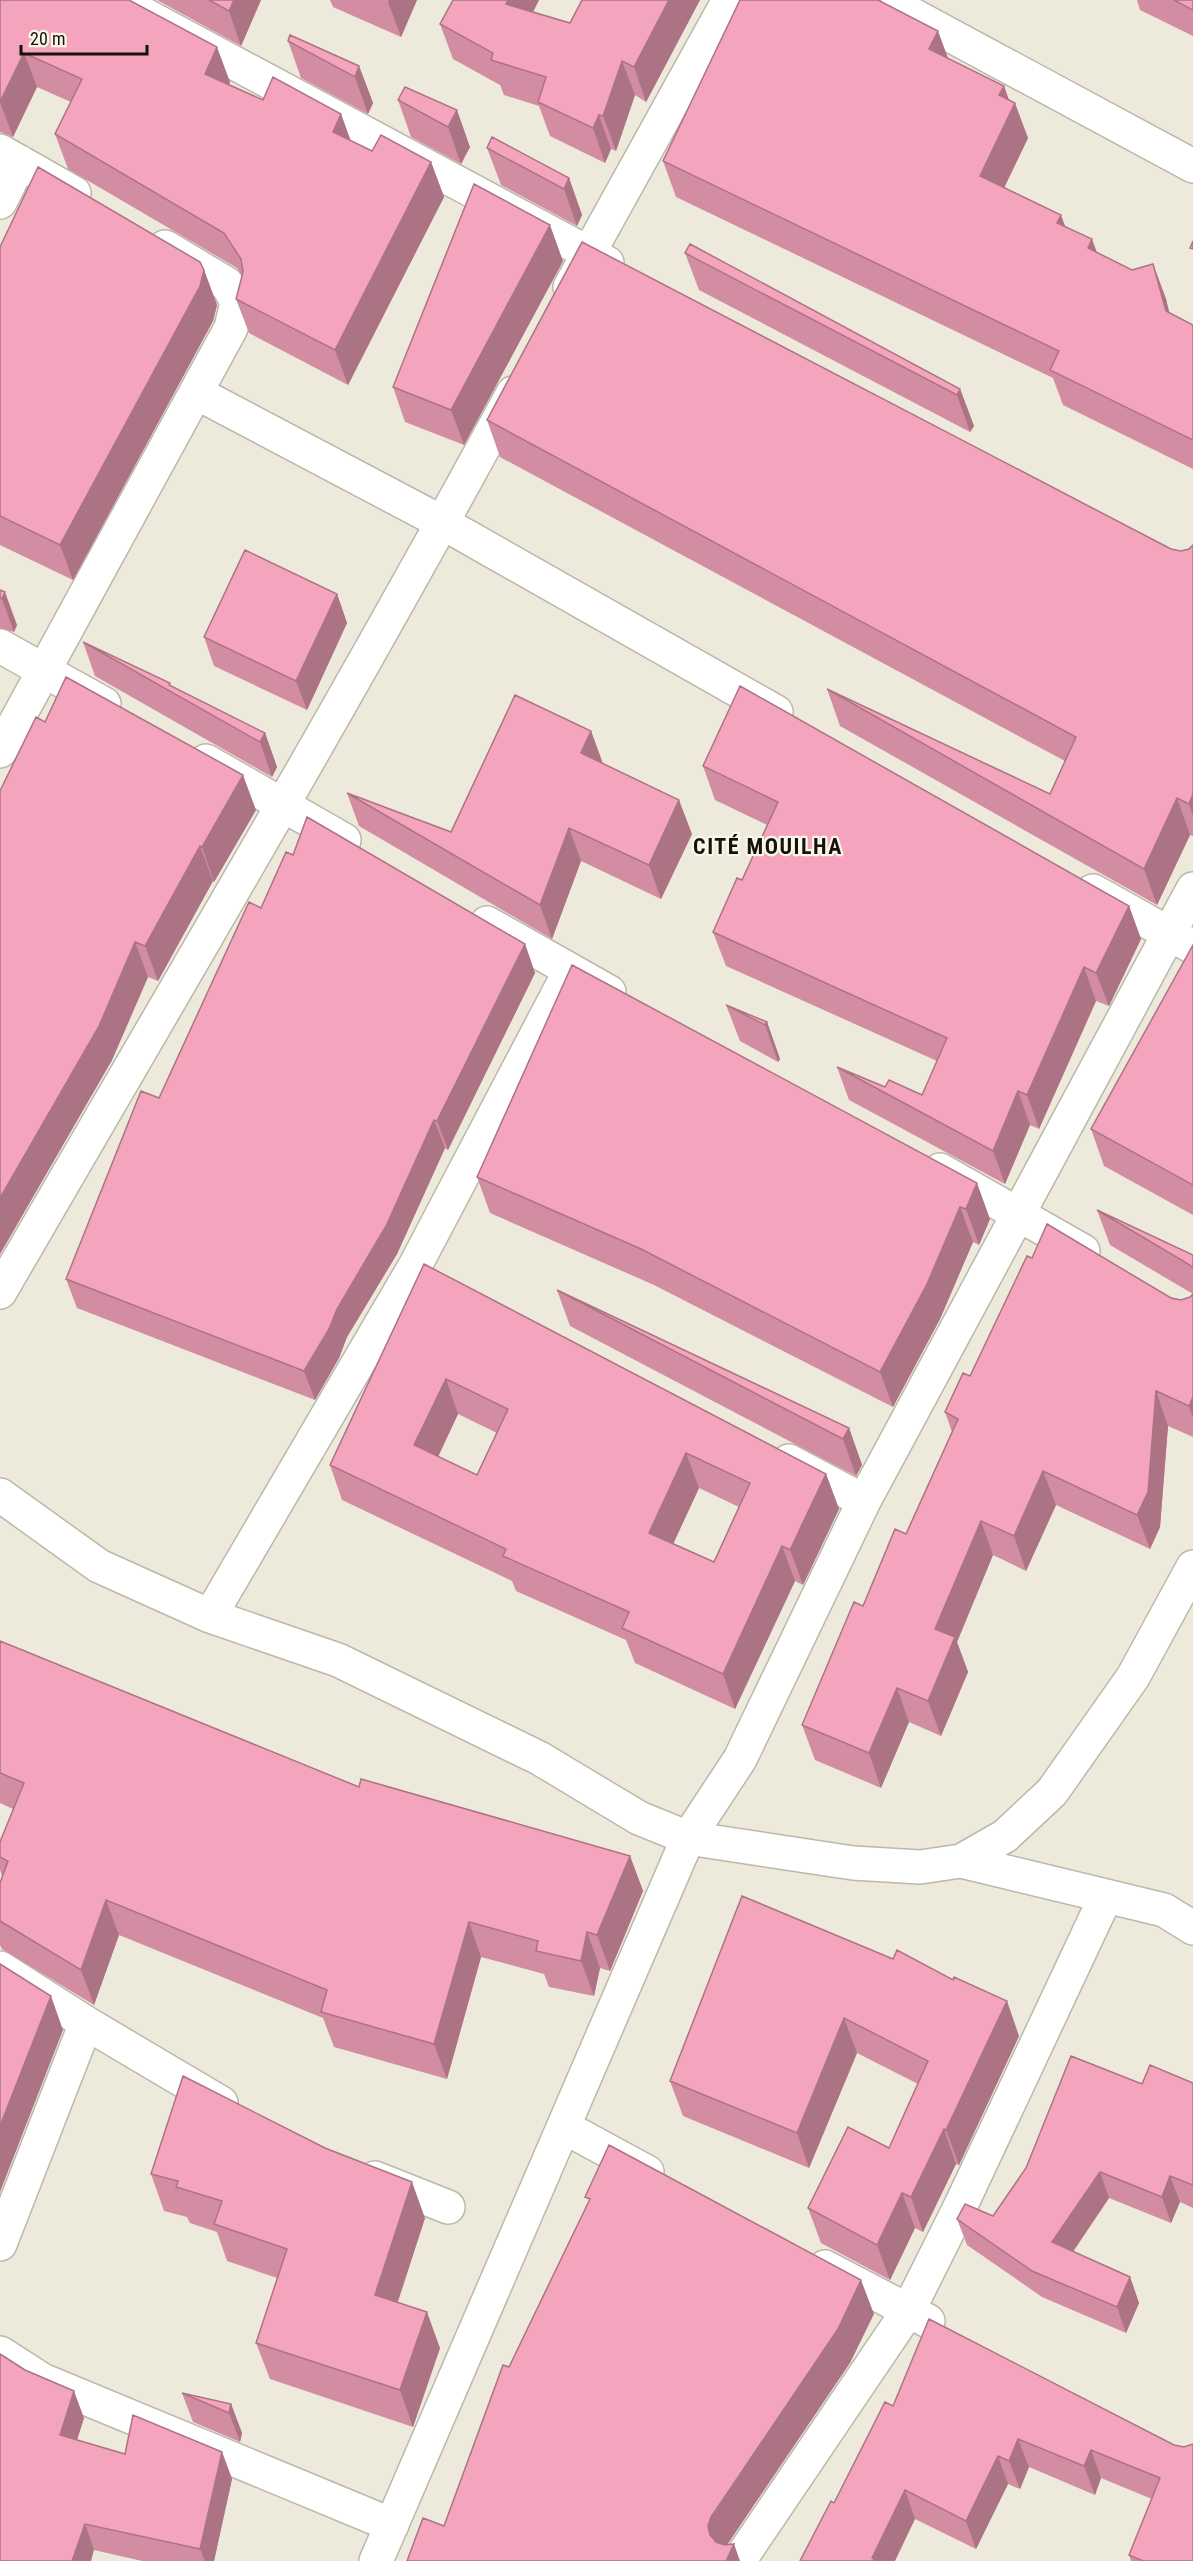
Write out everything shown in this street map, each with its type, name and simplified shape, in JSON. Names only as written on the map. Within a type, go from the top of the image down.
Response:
[{"type":"street","points":[[117,0],[630,276]]},
{"type":"street","points":[[554,316],[729,0]]},
{"type":"street","points":[[885,0],[1193,166]]},
{"type":"street","points":[[0,202],[10,157],[99,208]]},
{"type":"street","points":[[0,751],[231,328],[237,302],[227,284],[138,231]]},
{"type":"street","points":[[0,1292],[283,804],[442,523],[526,368]]},
{"type":"street","points":[[197,393],[442,523],[805,728]]},
{"type":"street","points":[[0,646],[126,717]]},
{"type":"street","points":[[178,746],[375,858]]},
{"type":"street","points":[[1064,875],[1180,940]]},
{"type":"street","points":[[376,2561],[688,1838],[740,1760],[864,1501],[1021,1214],[1180,940],[1193,889]]},
{"type":"street","points":[[457,906],[633,1005]]},
{"type":"street","points":[[210,1616],[415,1266],[570,971]]},
{"type":"street","points":[[916,1157],[1021,1214],[1112,1268]]},
{"type":"street","points":[[415,1266],[446,1282]]},
{"type":"street","points":[[761,1446],[864,1501]]},
{"type":"street","points":[[0,1495],[99,1566],[210,1616],[338,1660],[539,1758],[639,1818],[688,1838],[853,1863],[920,1866],[961,1860],[1005,1836],[1052,1792],[1133,1677],[1193,1567]]},
{"type":"street","points":[[961,1860],[1164,1910],[1193,1928]]},
{"type":"street","points":[[739,2561],[908,2311],[961,2205],[1106,1896]]},
{"type":"street","points":[[0,1968],[86,2023],[248,2117]]},
{"type":"street","points":[[0,2244],[86,2023]]},
{"type":"street","points":[[564,2127],[668,2183]]},
{"type":"street","points":[[345,2166],[447,2206]]},
{"type":"street","points":[[794,2250],[950,2333]]},
{"type":"street","points":[[0,2353],[42,2380],[392,2525]]},
{"type":"building","points":[[0,0],[129,0],[217,47],[205,74],[263,100],[273,77],[341,114],[333,132],[372,151],[381,135],[431,162],[335,350],[236,299],[243,272],[241,259],[224,233],[55,134],[82,79],[24,53],[0,102]]},
{"type":"building","points":[[209,0],[234,0],[229,11]]},
{"type":"building","points":[[453,0],[508,0],[506,4],[570,23],[582,0],[669,0],[634,67],[622,61],[603,116],[599,115],[593,128],[538,102],[546,77],[491,60],[493,53],[440,24]]},
{"type":"building","points":[[740,0],[878,0],[938,31],[929,49],[1004,86],[999,95],[1015,103],[980,176],[1061,215],[1057,223],[1092,239],[1088,248],[1132,270],[1153,264],[1166,311],[1193,325],[1193,440],[1050,370],[1059,351],[663,161]]},
{"type":"building","points":[[1174,0],[1193,0],[1193,10]]},
{"type":"building","points":[[290,35],[359,66],[355,77],[288,41]]},
{"type":"building","points":[[405,87],[457,110],[448,127],[398,100]]},
{"type":"building","points":[[492,137],[569,178],[564,189],[487,148]]},
{"type":"building","points":[[38,167],[200,262],[204,270],[200,286],[60,545],[0,516],[0,247]]},
{"type":"building","points":[[474,184],[550,225],[451,410],[393,387]]},
{"type":"building","points":[[582,242],[1171,549],[1181,551],[1193,545],[1193,794],[1189,804],[1177,798],[1144,869],[827,689],[1050,794],[1076,737],[487,420]]},
{"type":"building","points":[[690,244],[960,389],[957,395],[685,253]]},
{"type":"building","points":[[245,550],[337,594],[296,681],[204,637]]},
{"type":"building","points":[[0,590],[5,592],[2,599],[0,598]]},
{"type":"building","points":[[83,642],[170,683],[169,685],[265,733],[260,742]]},
{"type":"building","points":[[66,677],[243,775],[202,847],[200,846],[145,946],[135,942],[99,1026],[0,1198],[0,791],[36,717],[45,722]]},
{"type":"building","points":[[740,686],[1129,906],[1096,973],[1084,967],[1027,1095],[1018,1091],[993,1151],[837,1067],[885,1087],[889,1080],[922,1095],[947,1038],[713,932],[737,878],[742,880],[778,802],[703,766]]},
{"type":"building","points":[[515,695],[591,731],[581,753],[679,800],[649,865],[569,828],[540,905],[347,793],[451,832]]},
{"type":"building","points":[[307,817],[525,944],[437,1121],[434,1120],[386,1226],[304,1371],[66,1279],[141,1091],[159,1098],[249,902],[261,908],[286,852],[293,855]]},
{"type":"building","points":[[1193,945],[1193,1185],[1091,1129]]},
{"type":"building","points":[[572,965],[977,1183],[966,1209],[960,1207],[927,1284],[880,1372],[641,1249],[477,1177]]},
{"type":"building","points":[[726,1005],[767,1022],[765,1025]]},
{"type":"building","points":[[1097,1210],[1193,1255],[1193,1268],[1190,1265]]},
{"type":"building","points":[[1047,1224],[1171,1298],[1181,1300],[1193,1294],[1193,1397],[1189,1406],[1156,1391],[1148,1492],[1137,1515],[1043,1471],[1014,1536],[981,1521],[935,1629],[955,1637],[928,1701],[897,1688],[869,1753],[802,1725],[854,1602],[863,1606],[895,1529],[906,1534],[958,1419],[945,1412],[963,1373],[970,1376],[1027,1256],[1032,1258]]},
{"type":"building","points":[[424,1264],[826,1474],[790,1550],[782,1546],[723,1674],[622,1628],[629,1612],[503,1556],[506,1549],[330,1465]],"holes":[[[446,1379],[508,1409],[477,1475],[414,1445]],[[686,1453],[750,1483],[714,1562],[649,1533]]]},
{"type":"building","points":[[557,1290],[849,1428],[843,1439]]},
{"type":"building","points":[[0,1641],[359,1787],[361,1779],[630,1856],[597,1935],[587,1932],[581,1961],[536,1951],[538,1941],[469,1922],[434,2044],[321,2012],[327,1990],[106,1900],[81,1970],[0,1921],[0,1883],[8,1861],[0,1857],[0,1842],[24,1783],[0,1773]]},
{"type":"building","points":[[742,1896],[893,1959],[897,1950],[953,1980],[954,1977],[1007,2001],[946,2130],[944,2129],[911,2197],[902,2193],[877,2245],[808,2208],[848,2127],[889,2148],[928,2061],[844,2018],[797,2133],[670,2081]]},
{"type":"building","points":[[0,1964],[51,1996],[0,2126]]},
{"type":"building","points":[[1071,2056],[1142,2084],[1150,2065],[1193,2083],[1193,2185],[1170,2176],[1162,2197],[1100,2172],[1052,2242],[1130,2277],[1117,2307],[1032,2271],[957,2219],[965,2204],[993,2216],[1026,2168]]},
{"type":"building","points":[[183,2076],[325,2148],[412,2182],[375,2295],[427,2312],[400,2390],[256,2343],[287,2249],[214,2224],[222,2201],[176,2187],[178,2181],[151,2174]]},
{"type":"building","points":[[609,2145],[861,2280],[838,2329],[711,2517],[708,2526],[710,2535],[716,2542],[725,2545],[734,2544],[726,2561],[407,2561],[423,2518],[444,2526],[503,2365],[509,2367],[590,2199],[585,2197]]},
{"type":"building","points":[[929,2319],[1174,2445],[1184,2447],[1193,2444],[1193,2561],[1143,2561],[1129,2555],[1160,2478],[1091,2450],[1084,2466],[1018,2439],[1009,2461],[998,2456],[966,2521],[905,2490],[872,2558],[877,2561],[800,2561],[831,2501],[834,2503],[885,2402],[893,2406]]},
{"type":"building","points":[[0,2354],[25,2370],[74,2391],[60,2435],[125,2454],[133,2415],[222,2452],[200,2549],[85,2524],[72,2561],[0,2561]]},
{"type":"building","points":[[182,2393],[231,2404],[229,2413]]},
{"type":"district","name":"CITÉ MOUILHA","points":[[768,846]]}]
